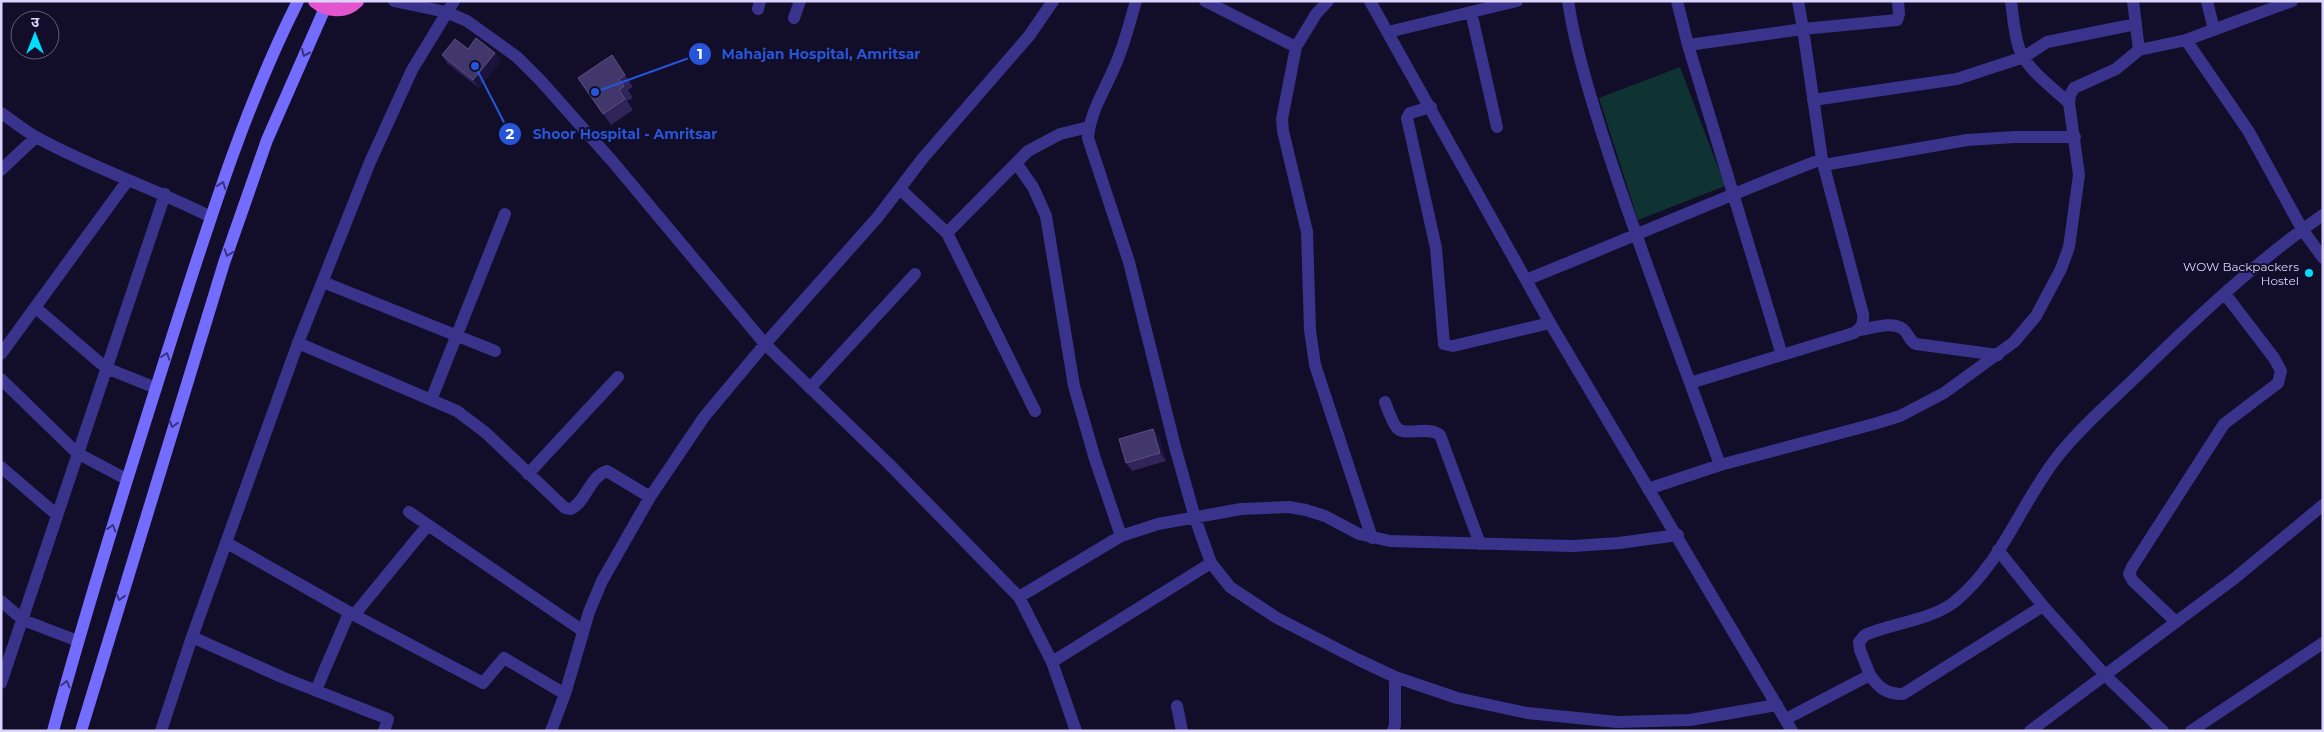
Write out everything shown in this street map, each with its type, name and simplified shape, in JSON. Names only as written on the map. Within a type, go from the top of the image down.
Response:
[{"type":"highway","points":[[320,5],[340,10],[353,5],[356,1]]},
{"type":"main road","points":[[54,731],[78,641],[126,479],[211,217],[245,123],[280,37],[298,1]]},
{"type":"main road","points":[[81,731],[224,263],[267,140],[320,5]]},
{"type":"street","points":[[394,1],[446,12],[467,21],[516,58],[541,81],[613,162],[765,344],[973,548],[1020,597],[1052,662],[1076,731]]},
{"type":"street","points":[[161,731],[192,637],[228,543],[298,343],[322,282],[391,113],[412,70],[454,1]]},
{"type":"street","points":[[794,18],[800,1]]},
{"type":"street","points":[[551,731],[565,694],[583,631],[602,581],[650,497],[704,417],[765,344],[863,234],[923,158],[1029,36],[1053,1]]},
{"type":"street","points":[[1136,1],[1117,62],[1094,109],[1089,127],[1091,150],[1129,262],[1175,447],[1195,518],[1211,563],[1230,587],[1277,618],[1396,677],[1457,698],[1526,713],[1618,727],[1690,720],[1777,705]]},
{"type":"street","points":[[1205,1],[1296,47]]},
{"type":"street","points":[[1328,1],[1316,14],[1296,47],[1282,119],[1283,131],[1307,232],[1312,346],[1318,380],[1372,538]]},
{"type":"street","points":[[1370,1],[1528,279],[1550,323],[1648,489],[1678,535],[1792,731]]},
{"type":"street","points":[[1568,1],[1571,20],[1597,118],[1635,236],[1720,465]]},
{"type":"street","points":[[1677,1],[1688,45],[1782,355]]},
{"type":"street","points":[[1798,1],[1823,162],[1863,314],[1864,322],[1860,330]]},
{"type":"street","points":[[1688,45],[1803,29],[1897,20],[1899,14],[1898,1]]},
{"type":"street","points":[[2011,1],[2019,47],[2024,57],[2030,67],[2069,103]]},
{"type":"street","points":[[2133,1],[2139,50]]},
{"type":"street","points":[[2207,1],[2214,30]]},
{"type":"street","points":[[1648,489],[1720,465],[1900,416],[1944,393],[1998,356],[2014,342],[2036,316],[2061,269],[2069,247],[2078,184],[2075,136],[2069,103],[2070,95],[2074,88],[2116,69],[2139,50],[2186,40],[2292,1]]},
{"type":"street","points":[[1388,32],[1513,2]]},
{"type":"street","points":[[1472,12],[1497,127]]},
{"type":"street","points":[[1813,100],[1957,79],[2024,57],[2047,42],[2136,24]]},
{"type":"street","points":[[2186,40],[2249,132],[2302,229],[2323,258]]},
{"type":"street","points":[[1430,107],[1410,113],[1407,118],[1436,248],[1444,344],[1453,346],[1550,323]]},
{"type":"street","points":[[1,113],[36,137],[128,180],[165,194],[211,217]]},
{"type":"street","points":[[947,234],[1028,151],[1060,134],[1089,127]]},
{"type":"street","points":[[1528,279],[1635,236],[1733,193],[1823,162],[1967,140],[2015,136],[2075,136]]},
{"type":"street","points":[[1,170],[36,137]]},
{"type":"street","points":[[1016,163],[1040,199],[1046,216],[1074,386],[1094,459],[1121,536]]},
{"type":"street","points":[[1,354],[128,180]]},
{"type":"street","points":[[900,189],[947,234],[1036,411]]},
{"type":"street","points":[[1,682],[165,194]]},
{"type":"street","points":[[431,400],[506,214]]},
{"type":"street","points":[[2042,606],[1902,694],[1886,692],[1879,687],[1870,675],[1860,650],[1859,642],[1864,635],[1937,612],[1952,604],[1982,573],[2044,475],[2067,445],[2175,338],[2302,229],[2323,215]]},
{"type":"street","points":[[810,388],[915,274]]},
{"type":"street","points":[[322,282],[495,352]]},
{"type":"street","points":[[2176,622],[2133,581],[2129,574],[2224,424],[2278,383],[2281,371],[2274,358],[2226,294]]},
{"type":"street","points":[[36,308],[106,368],[156,388]]},
{"type":"street","points":[[1690,383],[1860,330],[1896,326],[1907,333],[1912,342],[1916,344],[1998,356]]},
{"type":"street","points":[[298,343],[457,412],[473,422],[558,503],[571,509],[578,506],[600,474],[607,471],[650,497]]},
{"type":"street","points":[[528,474],[618,376]]},
{"type":"street","points":[[1,379],[77,453],[126,479]]},
{"type":"street","points":[[1385,402],[1396,428],[1401,430],[1431,429],[1440,434],[1480,544]]},
{"type":"street","points":[[1,467],[57,515]]},
{"type":"street","points":[[2030,731],[2235,578],[2323,505]]},
{"type":"street","points":[[1020,597],[1121,536],[1158,524],[1241,509],[1289,507],[1306,510],[1325,516],[1372,538],[1390,541],[1599,545],[1678,535]]},
{"type":"street","points":[[409,512],[583,631]]},
{"type":"street","points":[[316,690],[352,614],[428,525]]},
{"type":"street","points":[[228,543],[352,614],[483,683],[504,658],[565,694]]},
{"type":"street","points":[[1998,550],[2042,606],[2106,675],[2163,731]]},
{"type":"street","points":[[1052,662],[1211,563]]},
{"type":"street","points":[[1,601],[23,620],[78,641]]},
{"type":"street","points":[[192,637],[388,719],[384,731]]},
{"type":"street","points":[[2191,731],[2323,644]]},
{"type":"street","points":[[1786,719],[1870,675]]},
{"type":"street","points":[[1393,731],[1395,725],[1396,677]]},
{"type":"street","points":[[1177,706],[1182,731]]},
{"type":"green space","points":[[1680,67],[1725,186],[1638,220],[1599,98]]},
{"type":"building","points":[[476,38],[495,53],[473,80],[442,55],[455,39],[468,49]]},
{"type":"building","points":[[612,55],[625,75],[619,79],[624,86],[619,90],[625,99],[603,114],[578,78]]},
{"type":"building","points":[[1153,429],[1160,453],[1126,463],[1119,439]]},
{"type":"place","name":"Shoor Hospital - Amritsar","points":[[475,66]]},
{"type":"place","name":"Mahajan Hospital, Amritsar","points":[[595,92]]},
{"type":"place","name":"WOW Backpackers Hostel","points":[[2309,273]]}]
